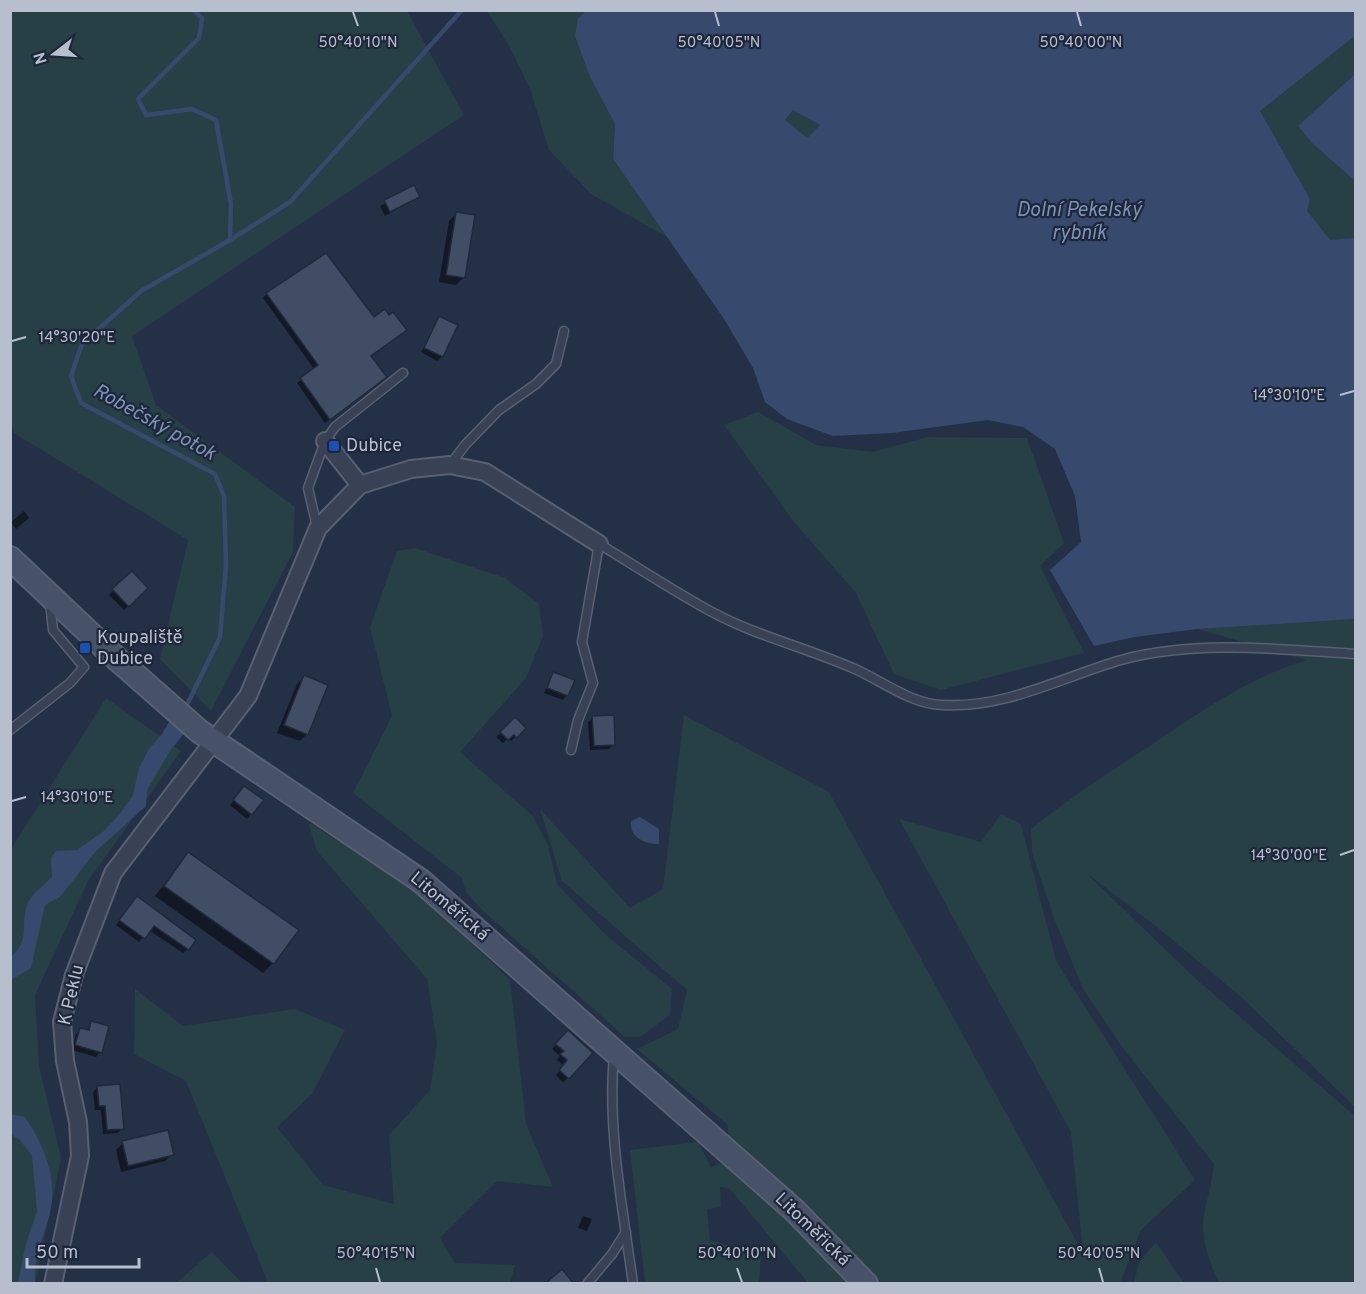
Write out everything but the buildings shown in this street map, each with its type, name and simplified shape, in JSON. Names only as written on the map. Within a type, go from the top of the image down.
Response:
[{"type":"street","points":[[325,441],[360,485]]},
{"type":"street","points":[[318,528],[360,485],[411,469],[450,465],[485,472],[599,544]]},
{"type":"street","name":"K Peklu","points":[[53,1284],[80,1156],[78,1122],[65,1061],[62,1022],[74,975],[113,873],[206,736],[248,696],[318,528]]},
{"type":"street","name":"Litoměřická","points":[[10,558],[163,700],[206,736],[421,881],[794,1210],[866,1284]]},
{"type":"lane","points":[[450,465],[465,445],[499,411],[536,384],[556,364],[564,331]]},
{"type":"lane","points":[[318,528],[308,488],[325,441],[335,427],[403,373]]},
{"type":"lane","points":[[571,750],[578,720],[593,683],[582,642],[599,544],[713,612],[855,669],[910,697],[939,705],[968,705],[1009,698],[1121,661],[1165,652],[1224,649],[1356,654]]},
{"type":"lane","points":[[10,730],[70,683],[84,667],[53,630],[48,594]]},
{"type":"lane","points":[[615,1052],[612,1093],[617,1164],[633,1284]]},
{"type":"lane","points":[[587,1284],[612,1254],[626,1231]]},
{"type":"green space","points":[[10,11],[407,11],[464,115],[132,336],[156,405],[295,507],[293,552],[211,711],[160,659],[188,540],[14,433],[11,424]]},
{"type":"green space","points":[[487,11],[586,11],[578,18],[590,77],[615,124],[613,159],[667,237],[591,194],[549,150],[531,92],[511,49]]},
{"type":"green space","points":[[1355,36],[1355,74],[1298,126],[1313,144],[1355,181],[1355,242],[1352,238],[1330,241],[1306,211],[1310,199],[1260,111]]},
{"type":"green space","points":[[794,109],[820,125],[806,139],[785,120]]},
{"type":"green space","points":[[758,412],[816,445],[872,452],[928,437],[1027,438],[1064,543],[1040,566],[1084,653],[941,690],[894,674],[856,593],[794,522],[724,425]]},
{"type":"green space","points":[[415,548],[505,578],[539,604],[543,636],[526,678],[460,752],[533,816],[548,845],[557,884],[606,935],[672,989],[670,1015],[640,1037],[625,1037],[481,909],[466,892],[462,878],[353,793],[392,716],[370,627],[397,551]]},
{"type":"green space","points":[[1355,619],[1355,1107],[1240,996],[1157,927],[1085,872],[1196,979],[1355,1116],[1355,1283],[1219,1283],[1209,1259],[1203,1232],[1214,1164],[1123,1048],[1083,989],[1054,918],[1032,853],[1031,829],[1090,786],[1207,708],[1265,676],[1307,660],[1197,629]]},
{"type":"green space","points":[[106,698],[181,751],[88,881],[35,995],[39,1066],[61,1158],[35,1283],[11,1283],[10,851]]},
{"type":"green space","points":[[684,715],[829,792],[1083,1253],[1071,1132],[899,819],[981,842],[1001,814],[1021,824],[1056,961],[1195,1180],[1141,1230],[1120,1283],[808,1283],[730,1189],[720,1187],[721,1207],[707,1209],[710,1240],[761,1255],[759,1283],[645,1283],[630,1150],[698,1142],[711,1167],[724,1162],[729,1165],[728,1125],[637,1049],[678,1029],[687,990],[562,881],[540,809],[630,908],[663,889]]},
{"type":"green space","points":[[308,822],[415,890],[510,980],[526,1124],[553,1187],[497,1181],[440,1238],[455,1263],[515,1265],[510,1283],[268,1283],[186,1081],[134,1054],[135,989],[183,1026],[295,1009],[345,1030],[312,1094],[277,1127],[323,1185],[394,1204],[389,1135],[430,1090],[437,1043],[427,979],[317,851]]},
{"type":"green space","points":[[1156,1242],[1184,1283],[1134,1283],[1139,1262]]},
{"type":"green space","points":[[212,1252],[242,1283],[176,1283]]},
{"type":"water","name":"Dolní Pekelský rybník","points":[[587,10],[1355,11],[1355,36],[1260,111],[1310,199],[1307,211],[1330,240],[1353,238],[1355,242],[1355,619],[1197,629],[1134,637],[1094,646],[1050,570],[1081,542],[1075,496],[1055,449],[1023,427],[988,420],[892,433],[833,436],[787,419],[765,402],[753,368],[724,319],[613,159],[615,124],[590,77],[575,36],[578,18]],"holes":[[[793,110],[820,125],[807,138],[785,120]]]},
{"type":"water","points":[[1355,74],[1355,181],[1313,144],[1298,126]]},
{"type":"water","points":[[171,719],[185,732],[170,751],[147,790],[146,806],[96,851],[60,897],[45,905],[31,968],[11,980],[11,957],[23,938],[27,905],[52,876],[51,858],[56,851],[77,850],[104,831],[119,815],[133,795],[139,768],[149,749]]},
{"type":"water","points":[[640,817],[659,829],[659,844],[643,841],[632,831],[631,821]]},
{"type":"water","points":[[11,1114],[25,1117],[32,1128],[44,1153],[51,1179],[51,1206],[37,1258],[35,1283],[18,1283],[25,1247],[37,1211],[32,1156],[20,1140],[11,1134]]},
{"type":"waterway","points":[[193,10],[202,18],[199,38],[138,99],[146,115],[192,109],[216,120],[231,204],[230,240]]},
{"type":"waterway","name":"Robečský potok","points":[[184,711],[220,637],[226,565],[224,496],[215,474],[81,403],[71,376],[82,344],[141,291],[230,240],[290,202],[462,10]]},
{"type":"place","name":"Dubice","points":[[334,446]]},
{"type":"place","name":"Koupaliště Dubice","points":[[85,648]]}]
